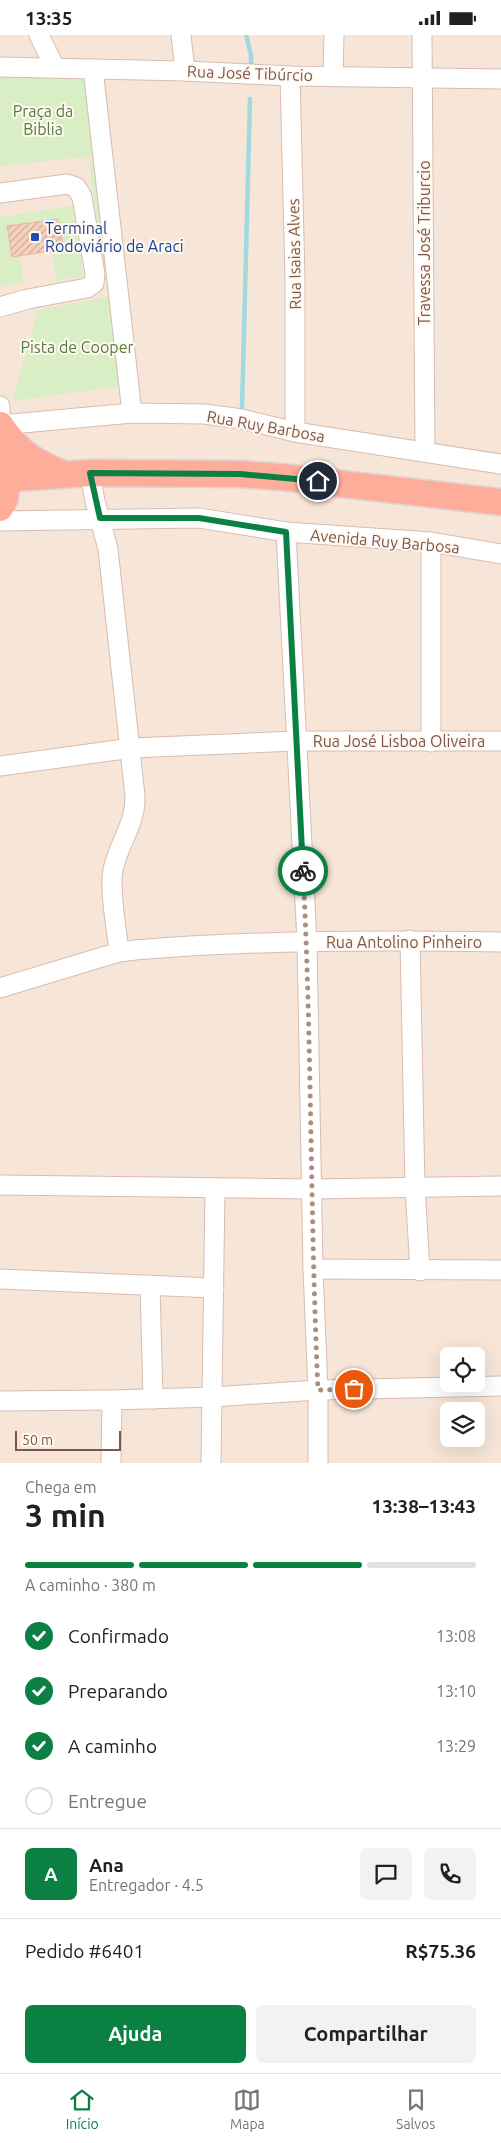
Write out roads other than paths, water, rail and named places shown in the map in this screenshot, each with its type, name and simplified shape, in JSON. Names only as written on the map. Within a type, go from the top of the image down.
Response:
[{"type":"highway","points":[[0,426],[17,448],[26,455],[64,474]]},
{"type":"highway","points":[[0,426],[2,479],[5,498],[0,508]]},
{"type":"highway","points":[[2,479],[90,473],[240,474],[501,501]]},
{"type":"street","points":[[39,35],[55,69]]},
{"type":"street","points":[[181,35],[185,71]]},
{"type":"street","points":[[332,76],[334,35]]},
{"type":"street","name":"Travessa José Triburcio","points":[[422,35],[425,451]]},
{"type":"street","name":"Rua José Tibúrcio","points":[[0,67],[185,71],[290,76],[501,79]]},
{"type":"street","points":[[93,69],[132,413]]},
{"type":"street","name":"Rua Isaias Alves","points":[[290,76],[295,279],[295,432]]},
{"type":"street","points":[[0,193],[67,184],[76,187],[82,197],[95,274],[94,283],[87,288],[28,299],[0,307]]},
{"type":"street","points":[[0,406],[0,426]]},
{"type":"street","name":"Rua Ruy Barbosa","points":[[0,426],[132,413],[204,415],[242,419],[295,432],[501,464]]},
{"type":"street","points":[[90,473],[108,549],[132,748],[136,807],[134,817],[118,854],[113,875],[120,952]]},
{"type":"street","name":"Avenida Ruy Barbosa","points":[[0,521],[199,518],[286,532],[431,542],[501,554]]},
{"type":"street","points":[[286,532],[307,942],[312,1269],[318,1390],[318,1463]]},
{"type":"street","points":[[431,542],[431,742]]},
{"type":"street","name":"Rua José Lisboa Oliveira","points":[[0,766],[132,748],[297,741],[501,741]]},
{"type":"street","points":[[410,940],[415,1187],[420,1271]]},
{"type":"street","name":"Rua Antolino Pinheiro","points":[[0,988],[120,952],[166,948],[307,942],[410,940],[501,942]]},
{"type":"street","points":[[0,1185],[215,1189],[501,1186]]},
{"type":"street","points":[[211,1463],[215,1189]]},
{"type":"street","points":[[312,1269],[501,1270]]},
{"type":"street","points":[[0,1279],[214,1288]]},
{"type":"street","points":[[150,1285],[152,1399]]},
{"type":"street","points":[[0,1401],[152,1399],[318,1390],[501,1386]]},
{"type":"street","points":[[111,1463],[112,1400]]},
{"type":"waterway","points":[[246,35],[251,55],[251,65]]},
{"type":"waterway","points":[[242,408],[250,99]]},
{"type":"place","name":"Terminal Rodoviário de Araci","points":[[35,237]]},
{"type":"park label","name":"Praça da Biblia","points":[[43,120]]},
{"type":"park label","name":"Pista de Cooper","points":[[77,347]]}]
